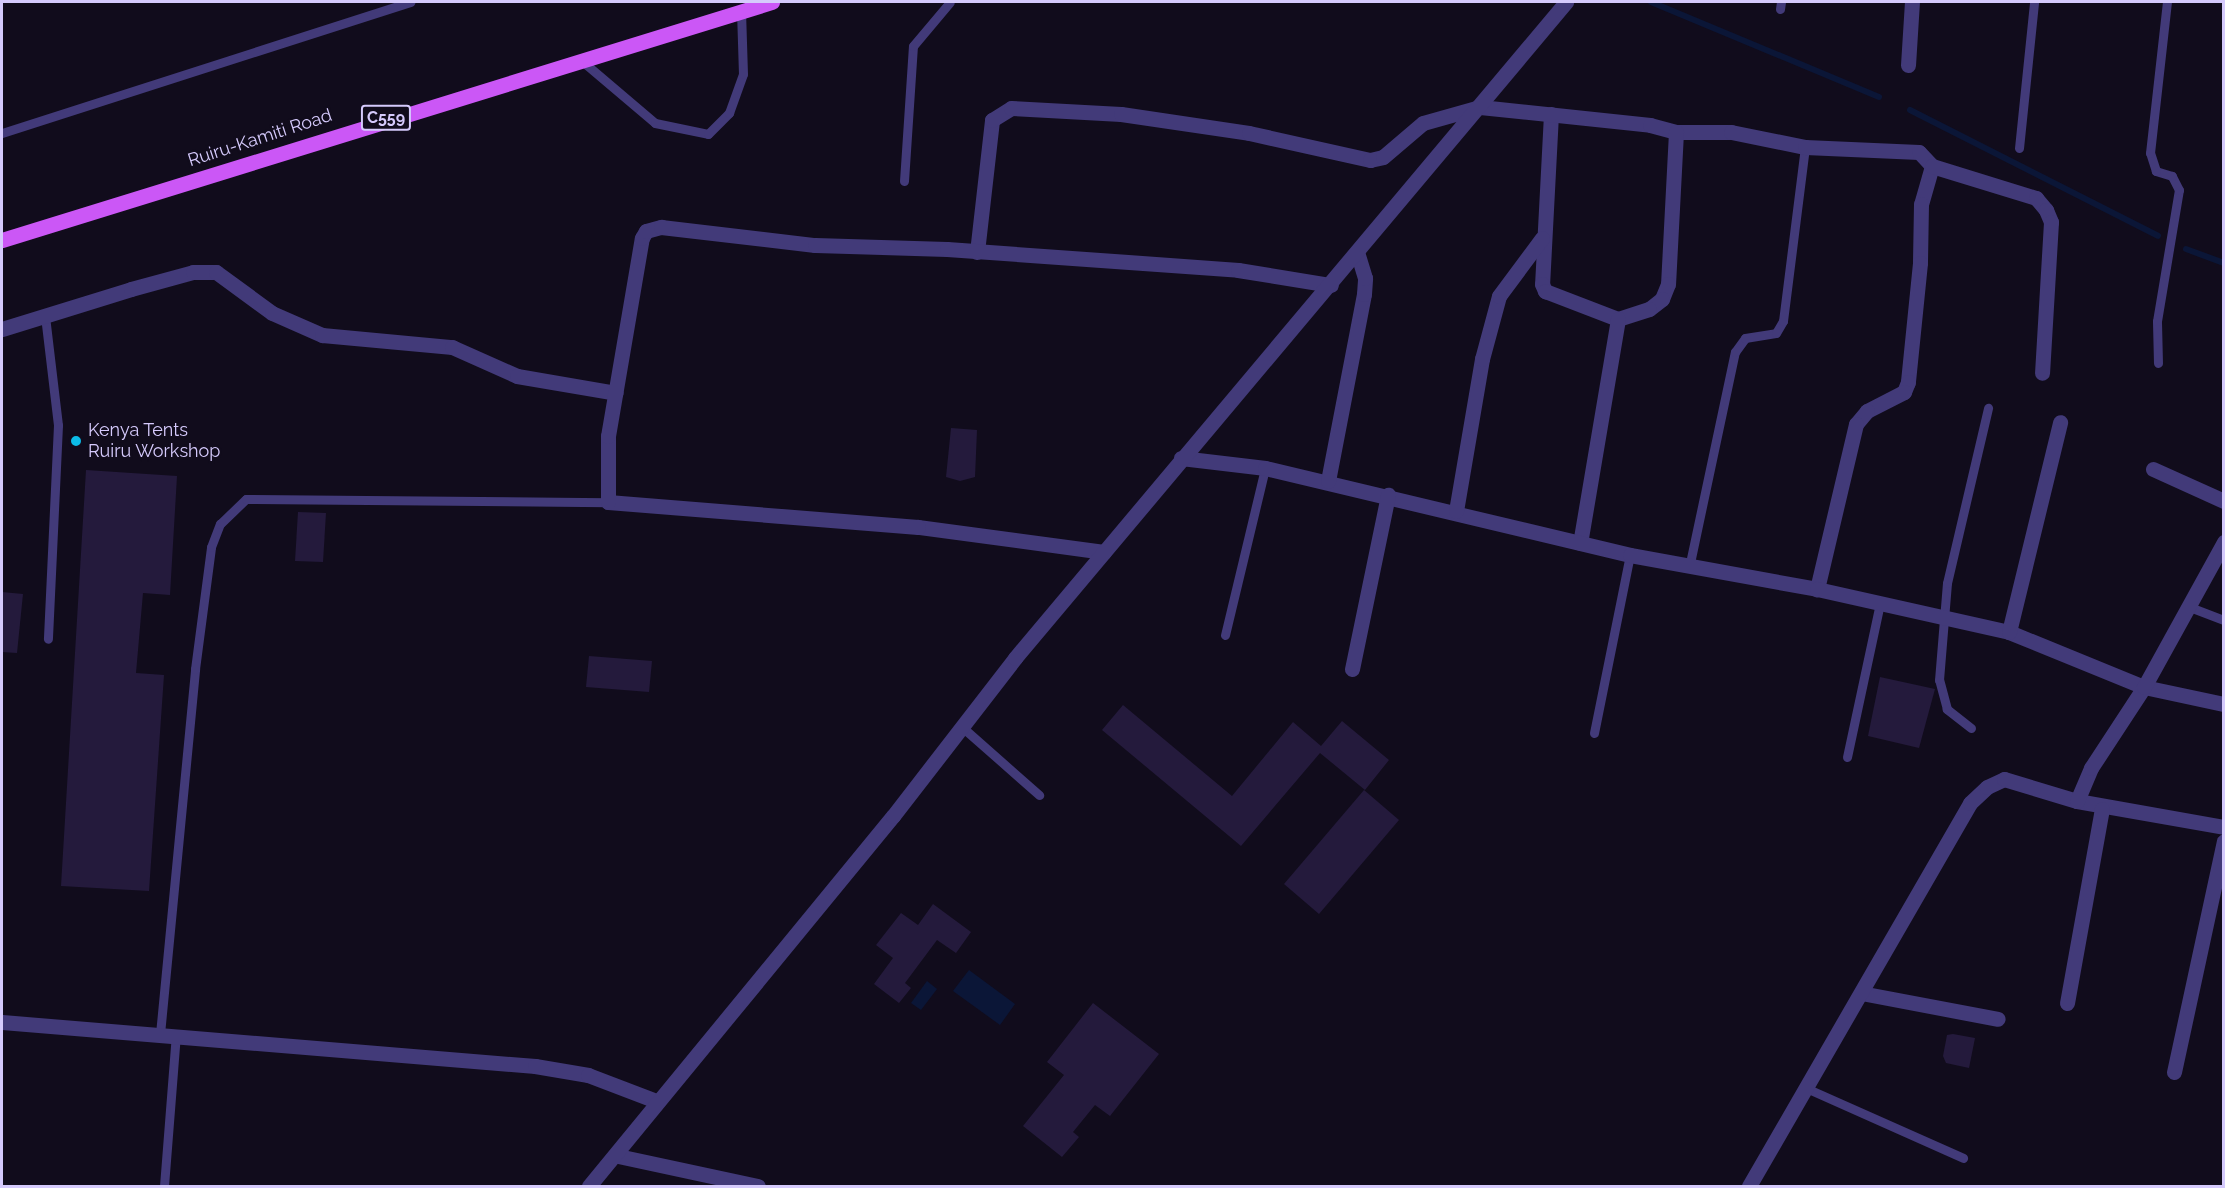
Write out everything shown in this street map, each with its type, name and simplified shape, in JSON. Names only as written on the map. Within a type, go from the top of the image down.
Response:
[{"type":"main road","name":"Ruiru-Kamiti Road","points":[[2,240],[772,2]]},
{"type":"street","points":[[590,1186],[618,1156],[656,1101],[1181,458],[1331,285],[1566,2]]},
{"type":"street","points":[[1908,65],[1912,2]]},
{"type":"street","points":[[977,252],[992,120],[1011,108],[1121,114],[1249,133],[1370,160],[1383,157],[1423,123],[1480,107],[1551,114],[1676,132],[1731,132],[1805,147],[1919,152],[1932,166],[2036,198],[2046,210],[2051,222],[2042,373]]},
{"type":"street","points":[[1551,114],[1539,272],[1545,291],[1618,319],[1649,309],[1662,299],[1668,284],[1676,132]]},
{"type":"street","points":[[1817,589],[1856,424],[1867,411],[1904,392],[1908,382],[1920,263],[1921,204],[1932,166]]},
{"type":"street","points":[[1104,552],[918,527],[608,502],[608,436],[639,250],[646,231],[661,226],[815,245],[977,252],[1238,270],[1331,285]]},
{"type":"street","points":[[1456,511],[1482,359],[1499,296],[1542,238]]},
{"type":"street","points":[[1328,481],[1364,294],[1365,278],[1357,252]]},
{"type":"street","points":[[2,329],[193,272],[216,272],[293,326],[322,334],[452,347],[517,376],[616,393]]},
{"type":"street","points":[[1580,543],[1618,319]]},
{"type":"street","points":[[2009,632],[2060,422]]},
{"type":"street","points":[[1181,458],[1265,468],[1328,481],[1630,555],[1690,563],[2009,632],[2144,687],[2223,704]]},
{"type":"street","points":[[2153,469],[2223,501]]},
{"type":"street","points":[[1352,669],[1388,495]]},
{"type":"street","points":[[2077,801],[2091,768],[2144,687],[2223,542]]},
{"type":"street","points":[[1749,1186],[1970,803],[1987,787],[2004,779],[2102,809],[2223,827]]},
{"type":"street","points":[[2067,1003],[2102,809]]},
{"type":"street","points":[[2174,1072],[2223,841]]},
{"type":"street","points":[[1861,993],[1998,1019]]},
{"type":"street","points":[[2,1022],[168,1034],[566,1070],[656,1101]]},
{"type":"street","points":[[618,1156],[758,1186]]},
{"type":"lane","points":[[2,133],[411,2]]},
{"type":"lane","points":[[904,181],[913,46],[950,2]]},
{"type":"lane","points":[[2019,148],[2034,2]]},
{"type":"lane","points":[[2158,363],[2157,321],[2179,190],[2172,176],[2156,171],[2150,153],[2167,2]]},
{"type":"lane","points":[[582,61],[655,123],[708,134],[729,113],[743,74],[741,11]]},
{"type":"lane","points":[[1690,563],[1735,352],[1745,338],[1776,333],[1783,321],[1805,147]]},
{"type":"lane","points":[[45,316],[58,425],[48,639]]},
{"type":"lane","points":[[1971,728],[1955,718],[1941,697],[1947,619],[1947,583],[1988,408]]},
{"type":"lane","points":[[1225,636],[1265,468]]},
{"type":"lane","points":[[164,1186],[168,1034],[195,669],[211,547],[220,524],[246,499],[608,502]]},
{"type":"lane","points":[[1594,733],[1630,555]]},
{"type":"lane","points":[[1847,757],[1880,603]]},
{"type":"lane","points":[[2187,606],[2223,620]]},
{"type":"lane","points":[[962,726],[1039,795]]},
{"type":"lane","points":[[1806,1088],[1963,1158]]},
{"type":"water","points":[[969,970],[1015,1004],[1000,1025],[953,991]]},
{"type":"water","points":[[927,981],[937,989],[921,1010],[911,1003]]},
{"type":"building","points":[[951,428],[977,430],[975,477],[960,481],[946,477]]},
{"type":"building","points":[[86,470],[177,476],[170,595],[143,593],[136,673],[164,675],[149,891],[61,886]]},
{"type":"building","points":[[298,512],[326,513],[323,562],[295,561]]},
{"type":"building","points":[[2,592],[23,594],[17,653],[2,652]]},
{"type":"building","points":[[589,656],[652,661],[649,692],[586,687]]},
{"type":"building","points":[[1880,677],[1935,689],[1919,748],[1868,736]]},
{"type":"building","points":[[1123,705],[1232,796],[1293,722],[1321,746],[1342,721],[1389,760],[1365,790],[1320,753],[1241,846],[1102,730]]},
{"type":"building","points":[[1364,790],[1399,820],[1319,914],[1284,884]]},
{"type":"building","points":[[933,904],[971,932],[956,953],[937,940],[905,983],[911,988],[899,1003],[874,984],[893,958],[876,945],[901,913],[918,925]]},
{"type":"building","points":[[1093,1003],[1159,1054],[1110,1116],[1095,1105],[1073,1132],[1079,1137],[1062,1157],[1023,1126],[1064,1075],[1047,1062]]},
{"type":"building","points":[[1947,1035],[1975,1038],[1969,1068],[1946,1063],[1943,1056]]},
{"type":"waterway","points":[[1651,2],[1879,97]]},
{"type":"waterway","points":[[1910,110],[2158,236]]},
{"type":"waterway","points":[[2186,249],[2224,263]]},
{"type":"place","name":"Kenya Tents Ruiru Workshop","points":[[76,441]]}]
